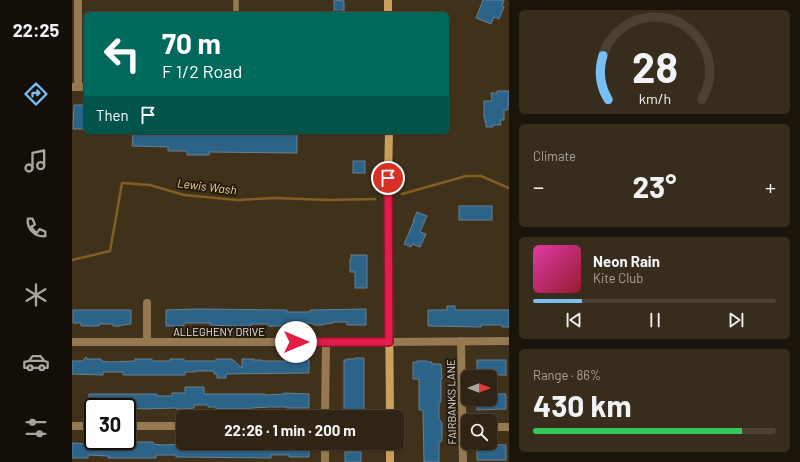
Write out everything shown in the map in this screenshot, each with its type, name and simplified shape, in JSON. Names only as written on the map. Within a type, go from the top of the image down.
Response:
[{"type":"street","points":[[78,0],[79,87]]},
{"type":"street","points":[[388,0],[388,12]]},
{"type":"street","points":[[389,134],[390,410]]},
{"type":"street","points":[[147,303],[147,342]]},
{"type":"street","name":"FAIRBANKS LANE","points":[[461,341],[464,414]]},
{"type":"street","name":"ALLEGHENY DRIVE","points":[[72,342],[509,341]]},
{"type":"street","points":[[325,410],[326,342]]},
{"type":"street","points":[[72,426],[84,426]]},
{"type":"street","points":[[136,426],[176,426]]},
{"type":"street","points":[[497,427],[509,426]]},
{"type":"street","points":[[325,450],[325,462]]},
{"type":"street","points":[[390,450],[390,462]]},
{"type":"street","name":"FAIRBANKS LANE","points":[[463,462],[464,450]]},
{"type":"lane","points":[[236,0],[236,12]]},
{"type":"building","points":[[334,0],[344,1],[344,12],[334,12]]},
{"type":"building","points":[[483,0],[504,0],[502,6],[504,7],[499,19],[494,17],[491,24],[476,18]]},
{"type":"building","points":[[497,91],[509,91],[508,110],[504,110],[504,120],[500,120],[501,125],[486,127],[484,118],[484,101],[492,101],[491,93],[497,93]]},
{"type":"building","points":[[74,105],[84,105],[84,129],[73,129]]},
{"type":"building","points":[[133,134],[297,134],[297,153],[209,152],[209,155],[187,155],[187,151],[168,151],[168,147],[132,146]]},
{"type":"building","points":[[353,161],[365,161],[365,173],[353,173]]},
{"type":"building","points":[[459,206],[492,206],[492,220],[459,220]]},
{"type":"building","points":[[417,212],[427,216],[420,232],[426,234],[420,247],[412,244],[411,247],[404,244]]},
{"type":"building","points":[[351,255],[367,255],[367,288],[355,288],[355,272],[350,272]]},
{"type":"building","points":[[447,306],[455,306],[455,310],[509,310],[509,327],[502,327],[502,325],[481,325],[481,327],[428,326],[428,310],[447,310]]},
{"type":"building","points":[[366,309],[366,325],[347,325],[347,322],[333,322],[322,325],[286,323],[286,326],[270,327],[267,324],[233,326],[210,325],[210,323],[184,323],[184,326],[166,326],[166,310],[287,310],[287,312],[310,312],[310,310]]},
{"type":"building","points":[[73,310],[131,310],[131,324],[120,326],[113,326],[113,324],[99,324],[99,326],[81,326],[81,323],[73,323]]},
{"type":"building","points":[[86,357],[87,359],[101,359],[101,361],[109,362],[135,361],[135,359],[152,359],[152,361],[184,359],[184,361],[216,361],[216,359],[232,359],[242,368],[242,359],[287,361],[287,359],[304,359],[309,360],[309,373],[226,374],[226,378],[217,378],[217,374],[214,374],[214,371],[185,372],[185,375],[123,375],[123,372],[103,372],[103,375],[72,374],[72,361],[82,361]]},
{"type":"building","points":[[364,358],[364,410],[344,410],[344,360]]},
{"type":"building","points":[[477,360],[506,360],[506,375],[497,375],[497,370],[477,370]]},
{"type":"building","points":[[427,361],[432,362],[432,364],[441,364],[442,379],[441,402],[439,402],[439,419],[442,423],[442,438],[441,442],[439,442],[439,462],[424,462],[423,410],[419,410],[419,379],[413,379],[413,362]]},
{"type":"building","points":[[185,387],[204,387],[204,394],[309,394],[309,408],[270,407],[251,409],[216,409],[216,407],[208,407],[208,405],[194,405],[194,408],[184,409],[143,409],[136,408],[136,398],[89,398],[89,394],[157,394],[157,396],[172,396],[172,393],[185,393]]},
{"type":"building","points":[[497,394],[506,394],[506,409],[477,410],[477,406],[497,406]]},
{"type":"building","points":[[136,442],[153,442],[153,444],[162,445],[176,444],[176,450],[309,450],[309,457],[271,455],[271,458],[176,457],[176,455],[156,455],[156,458],[108,458],[108,456],[88,455],[88,458],[72,458],[72,443],[84,444],[84,450],[136,450]]},
{"type":"building","points":[[497,445],[506,445],[506,460],[477,460],[477,450],[497,450]]},
{"type":"building","points":[[345,452],[361,452],[361,462],[345,462]]},
{"type":"waterway","name":"Lewis Wash","points":[[402,194],[466,176],[481,176],[509,188]]},
{"type":"waterway","name":"Lewis Wash","points":[[72,260],[110,251],[122,183],[150,185],[184,195],[237,200],[275,198],[328,200],[375,199]]},
{"type":"route","points":[[296,342],[389,342],[388,178]]}]
